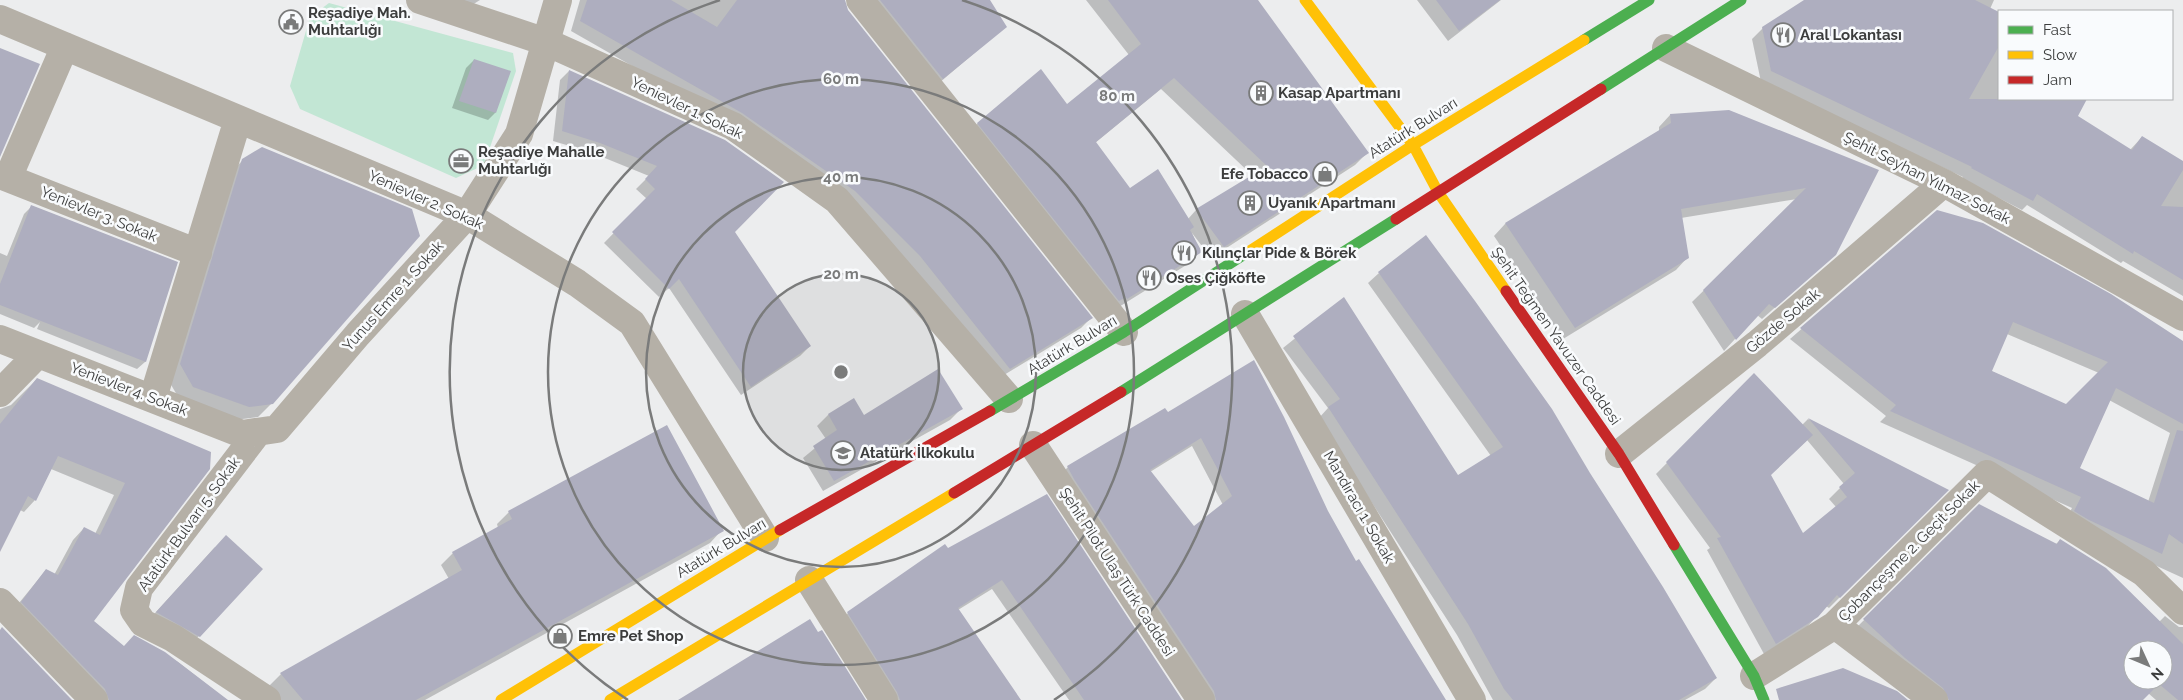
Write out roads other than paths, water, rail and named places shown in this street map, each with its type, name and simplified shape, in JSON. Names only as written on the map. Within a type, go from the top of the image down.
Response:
[{"type":"main road","name":"Şehit Teğmen Yavuzer Caddesi","points":[[1305,0],[1413,145],[1438,192],[1619,454],[1759,688]]},
{"type":"main road","points":[[610,700],[1033,445],[1245,314],[1741,0]]},
{"type":"main road","name":"Atatürk Bulvarı","points":[[501,700],[766,538],[1124,332],[1413,145],[1643,2]]},
{"type":"street","name":"Yenievler 1. Sokak","points":[[420,0],[546,42],[733,126],[837,200],[1009,399]]},
{"type":"street","name":"Yunus Emre 1. Sokak","points":[[258,432],[276,429],[358,334],[467,215],[519,134],[558,0]]},
{"type":"street","points":[[860,0],[1124,332]]},
{"type":"street","name":"Yenievler 2. Sokak","points":[[0,19],[467,215],[577,284],[632,323],[766,538]]},
{"type":"street","points":[[4,177],[65,46]]},
{"type":"street","name":"Şehit Seyhan Yılmaz Sokak","points":[[1666,48],[1944,183],[2183,317]]},
{"type":"street","points":[[153,398],[238,119]]},
{"type":"street","name":"Yenievler 3. Sokak","points":[[4,177],[198,253]]},
{"type":"street","name":"Gözde Sokak","points":[[1619,454],[1756,344],[1944,183]]},
{"type":"street","name":"Mandıracı 1. Sokak","points":[[1245,314],[1472,700]]},
{"type":"street","name":"Yenievler 4. Sokak","points":[[0,339],[242,434],[258,432]]},
{"type":"street","points":[[0,394],[38,354]]},
{"type":"street","name":"Atatürk Bulvarı 5. Sokak","points":[[258,432],[139,588],[134,610],[143,623],[173,638],[267,700]]},
{"type":"street","name":"Şehit Pilot Ulaş Türk Caddesi","points":[[1033,445],[1201,700]]},
{"type":"street","name":"Çobançeşme 2. Geçit Sokak","points":[[1759,688],[1835,625],[1987,474],[2144,573],[2183,611]]},
{"type":"street","points":[[809,580],[884,700]]},
{"type":"street","points":[[0,602],[94,700]]},
{"type":"street","points":[[1835,625],[1934,700]]},
{"type":"place","name":"Reşadiye Mah. Muhtarlığı","points":[[291,22]]},
{"type":"place","name":"Aral Lokantası","points":[[1783,35]]},
{"type":"place","name":"Kasap Apartmanı","points":[[1261,93]]},
{"type":"place","name":"Reşadiye Mahalle Muhtarlığı","points":[[461,161]]},
{"type":"place","name":"Efe Tobacco","points":[[1325,174]]},
{"type":"place","name":"Uyanık Apartmanı","points":[[1250,203]]},
{"type":"place","name":"Kılınçlar Pide & Börek","points":[[1184,253]]},
{"type":"place","name":"Oses Çiğköfte","points":[[1149,278]]},
{"type":"place","name":"Atatürk İlkokulu","points":[[843,453]]},
{"type":"place","name":"Emre Pet Shop","points":[[560,636]]}]
